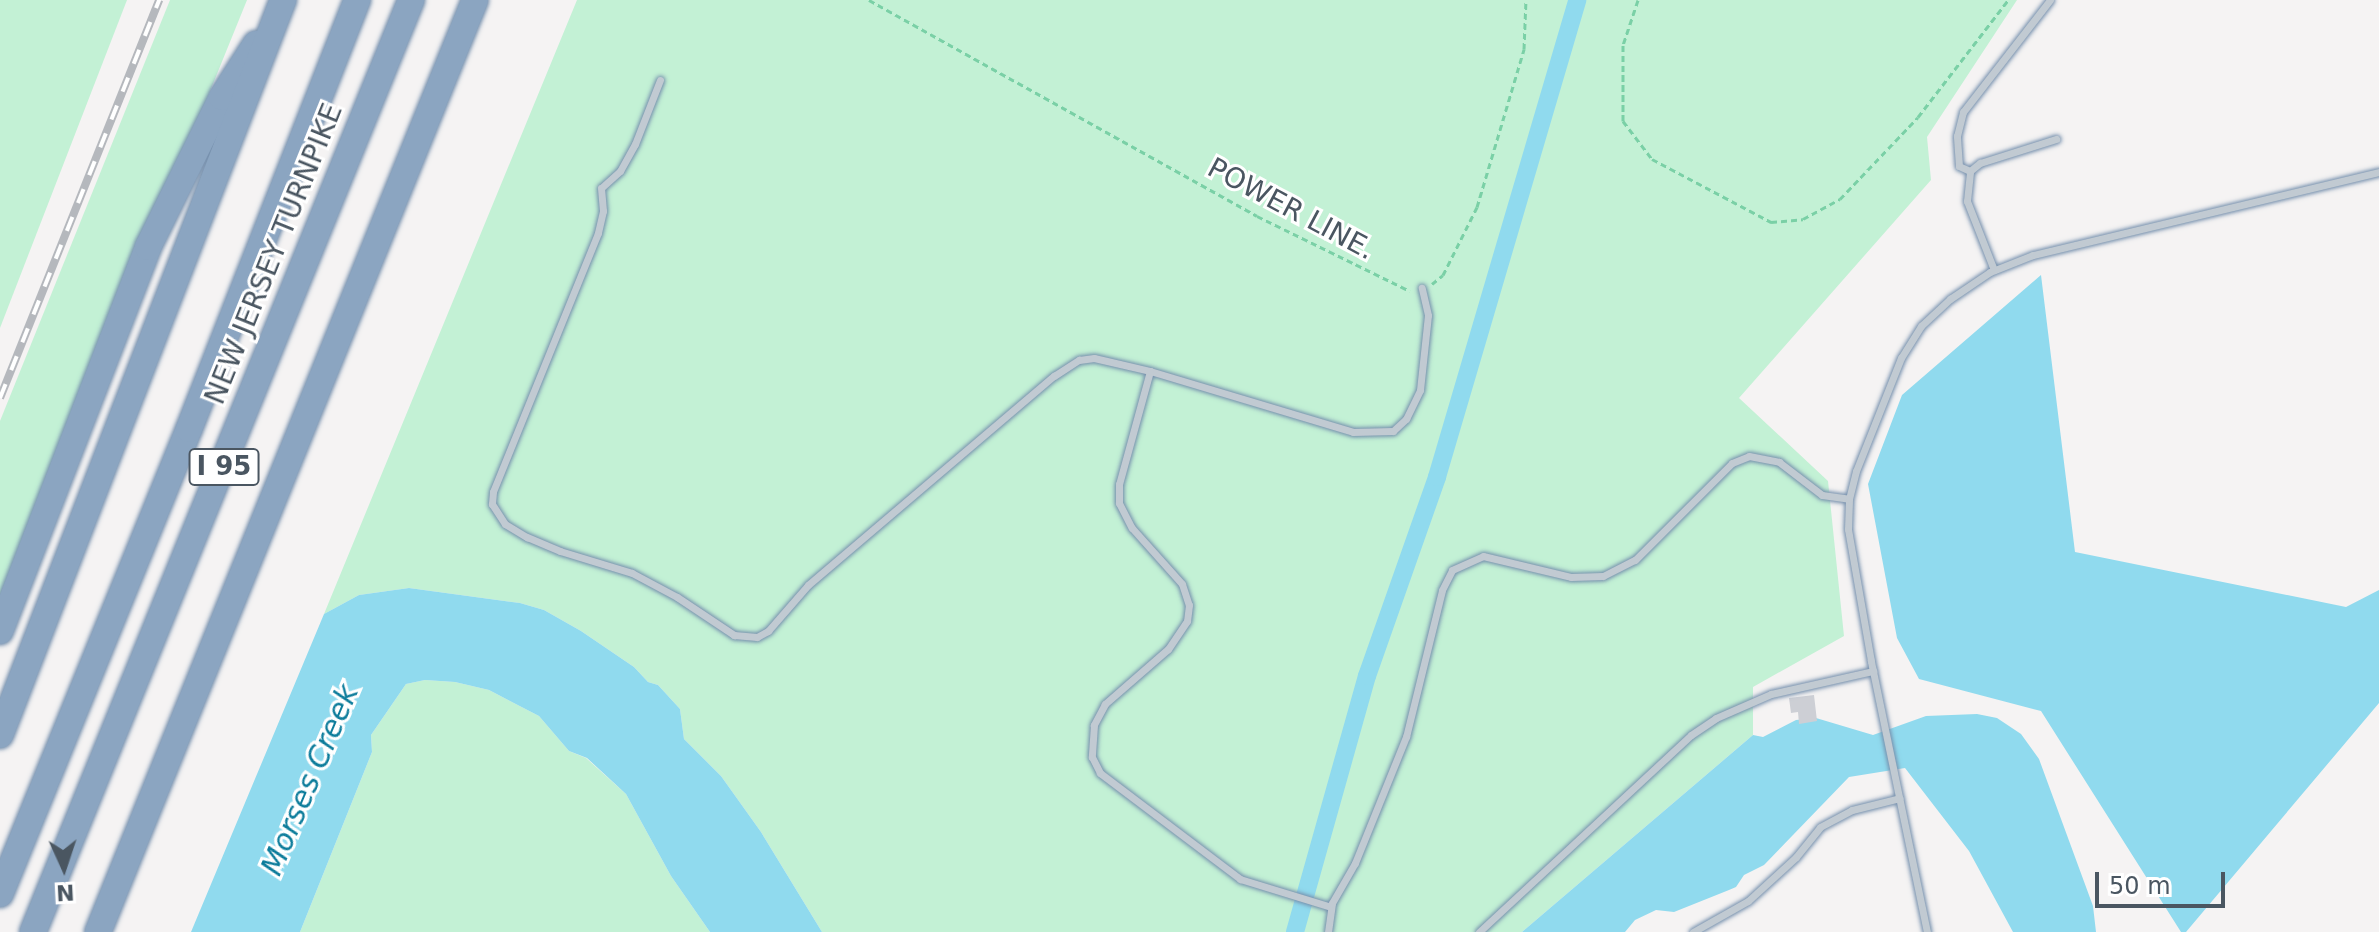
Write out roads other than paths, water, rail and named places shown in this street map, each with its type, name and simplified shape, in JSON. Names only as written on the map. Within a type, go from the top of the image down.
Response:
[{"type":"highway","name":"NEW JERSEY TURNPIKE","points":[[0,894],[184,443],[357,0]]},
{"type":"highway","name":"NEW JERSEY TURNPIKE","points":[[33,932],[411,0]]},
{"type":"highway","name":"I 95","points":[[98,932],[475,0]]},
{"type":"highway","points":[[0,631],[148,247],[222,97],[281,4]]},
{"type":"highway","points":[[0,735],[281,4]]},
{"type":"lane","points":[[1970,171],[1959,166],[1957,136],[1963,112],[2050,0]]},
{"type":"lane","points":[[660,80],[635,144],[620,171],[601,188],[603,211],[598,233],[493,492],[492,504],[505,524],[560,551],[632,573],[677,597],[734,635],[757,637],[768,631],[808,585],[1068,366],[1094,358],[1150,371],[1353,432],[1393,431],[1406,419],[1420,390],[1428,315],[1422,288]]},
{"type":"lane","points":[[1994,270],[1967,201],[1970,171],[1980,163],[2056,139]]},
{"type":"lane","points":[[1927,932],[1852,563],[1849,499],[1883,396],[1921,326],[1950,299],[1994,270],[2033,255],[2379,172]]},
{"type":"lane","points":[[1150,371],[1119,484],[1119,503],[1132,528],[1182,584],[1189,605],[1187,621],[1168,649],[1105,704],[1094,725],[1092,757],[1100,773],[1240,879],[1331,907]]},
{"type":"lane","points":[[1328,932],[1331,907],[1355,863],[1406,737],[1442,590],[1452,570],[1483,556],[1571,577],[1603,576],[1635,560],[1732,463],[1749,456],[1779,462],[1822,495],[1849,499]]},
{"type":"lane","points":[[1479,932],[1691,735],[1716,718],[1771,694],[1873,671]]},
{"type":"lane","points":[[1693,932],[1748,901],[1796,857],[1820,827],[1852,810],[1900,798]]},
{"type":"water","points":[[2041,275],[2075,552],[2346,607],[2379,590],[2379,703],[2186,932],[2181,932],[2041,711],[1919,679],[1897,638],[1868,484],[1902,395]]},
{"type":"water","name":"Morses Creek","points":[[409,588],[520,603],[544,610],[634,667],[648,682],[658,685],[680,709],[684,739],[721,776],[761,832],[822,932],[710,932],[671,876],[626,794],[587,758],[569,751],[539,716],[489,690],[455,682],[425,680],[406,684],[371,735],[372,752],[300,932],[191,932],[324,614],[359,595]]},
{"type":"water","points":[[1977,714],[1997,718],[2021,734],[2039,759],[2093,906],[2096,932],[2013,932],[1969,851],[1905,768],[1849,777],[1764,865],[1744,875],[1736,887],[1729,890],[1674,912],[1656,910],[1635,920],[1625,932],[1522,932],[1753,735],[1763,737],[1796,720],[1816,718],[1873,735],[1926,716]]},
{"type":"waterway","points":[[1295,932],[1367,676],[1437,477],[1577,0]]},
{"type":"railway","points":[[0,398],[159,0]]}]
